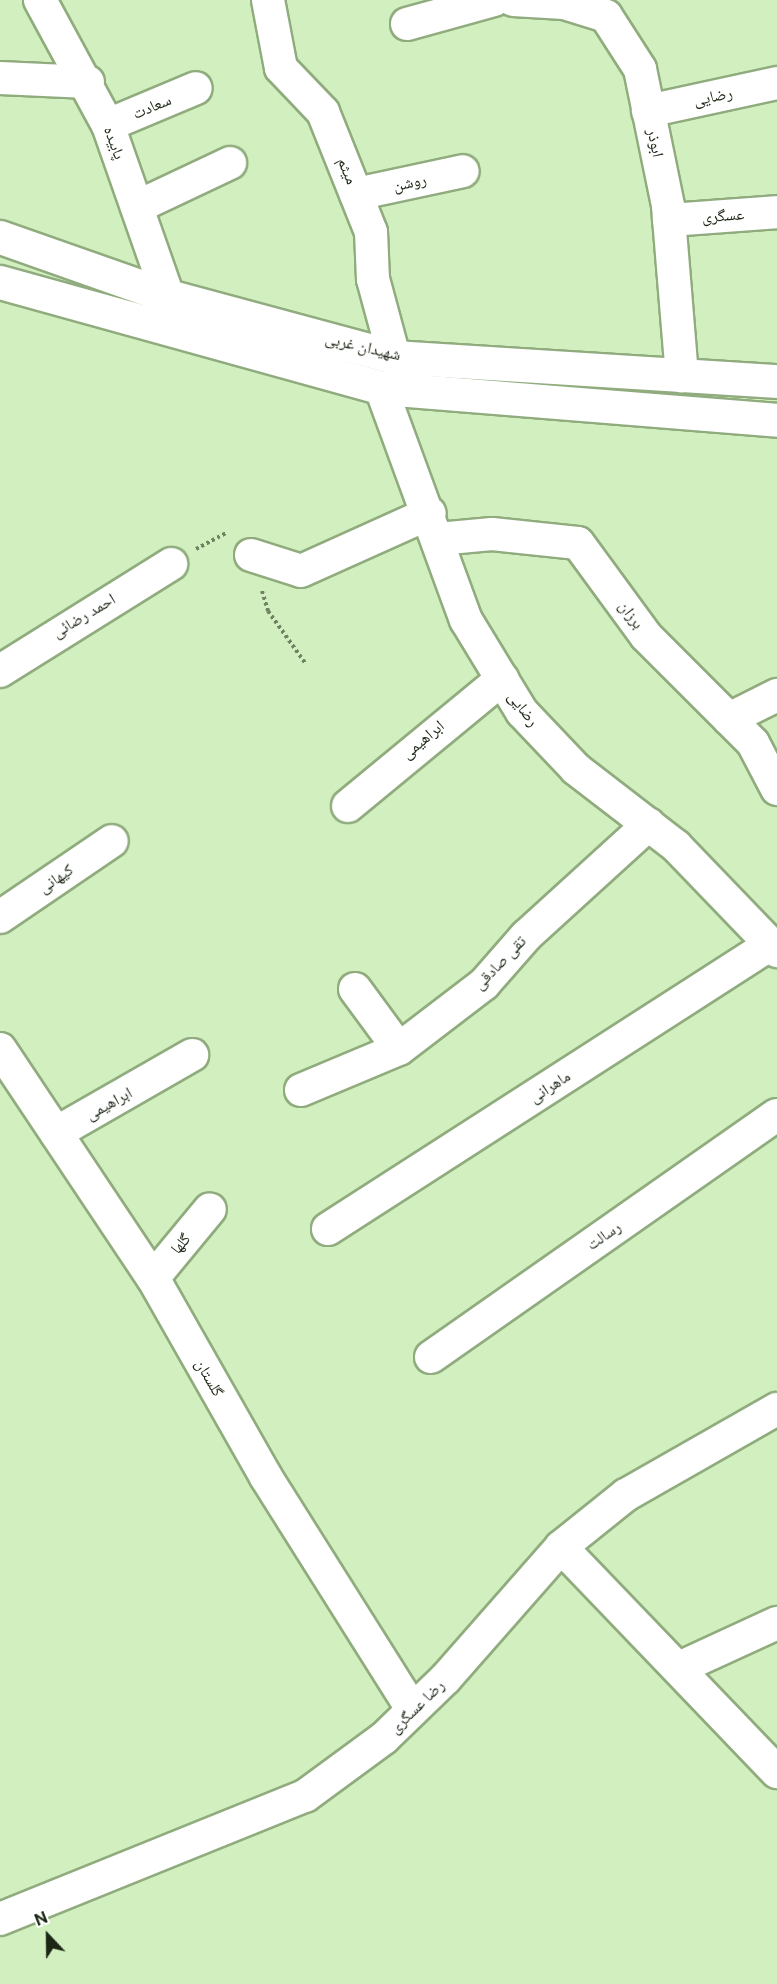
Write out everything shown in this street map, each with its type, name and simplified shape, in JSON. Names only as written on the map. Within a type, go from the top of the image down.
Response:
[{"type":"main road","name":"شهیدان غربی","points":[[0,237],[168,296],[394,357],[777,381]]},
{"type":"main road","name":"شهیدان غربی","points":[[0,282],[381,388],[777,420]]},
{"type":"street","name":"پابیده","points":[[40,0],[88,82],[108,125],[168,296]]},
{"type":"street","name":"میثم","points":[[268,0],[281,68],[323,112],[371,232],[373,279],[394,357]]},
{"type":"street","points":[[407,24],[494,0]]},
{"type":"street","name":"ابوذر","points":[[513,0],[567,1],[606,16],[640,69],[669,220],[682,376]]},
{"type":"street","points":[[0,78],[88,82]]},
{"type":"street","name":"رضایی","points":[[648,111],[777,83]]},
{"type":"street","name":"سعادت","points":[[108,125],[196,88]]},
{"type":"street","points":[[137,207],[230,163]]},
{"type":"street","name":"روشن","points":[[356,194],[463,171]]},
{"type":"street","name":"عسگری","points":[[669,220],[777,212]]},
{"type":"street","name":"رضایی","points":[[381,388],[434,526],[466,620],[522,712],[576,769],[649,824],[774,948]]},
{"type":"street","points":[[251,555],[301,571],[434,526]]},
{"type":"street","name":"برزان","points":[[434,526],[578,543],[646,636],[753,743],[777,789]]},
{"type":"street","name":"احمد رضائی","points":[[0,671],[171,564]]},
{"type":"street","name":"ابراهیمی","points":[[348,806],[502,678]]},
{"type":"street","points":[[729,719],[777,695]]},
{"type":"street","name":"تقی صادقی","points":[[301,1090],[399,1049],[484,984],[526,936],[649,824]]},
{"type":"street","name":"کیهانی","points":[[0,917],[112,841]]},
{"type":"street","name":"ماهرانی","points":[[328,1229],[774,948]]},
{"type":"street","points":[[355,989],[399,1049]]},
{"type":"street","name":"گلستان","points":[[0,1049],[153,1278],[266,1477],[413,1710]]},
{"type":"street","name":"ابراهیمی","points":[[56,1133],[192,1054]]},
{"type":"street","name":"رسالت","points":[[431,1357],[777,1114]]},
{"type":"street","name":"گلها","points":[[153,1278],[210,1209]]},
{"type":"street","name":"رضا عسگری","points":[[0,1919],[305,1796],[413,1710],[561,1548],[626,1495],[777,1409]]},
{"type":"street","points":[[561,1548],[777,1772]]},
{"type":"street","points":[[679,1668],[777,1623]]}]
